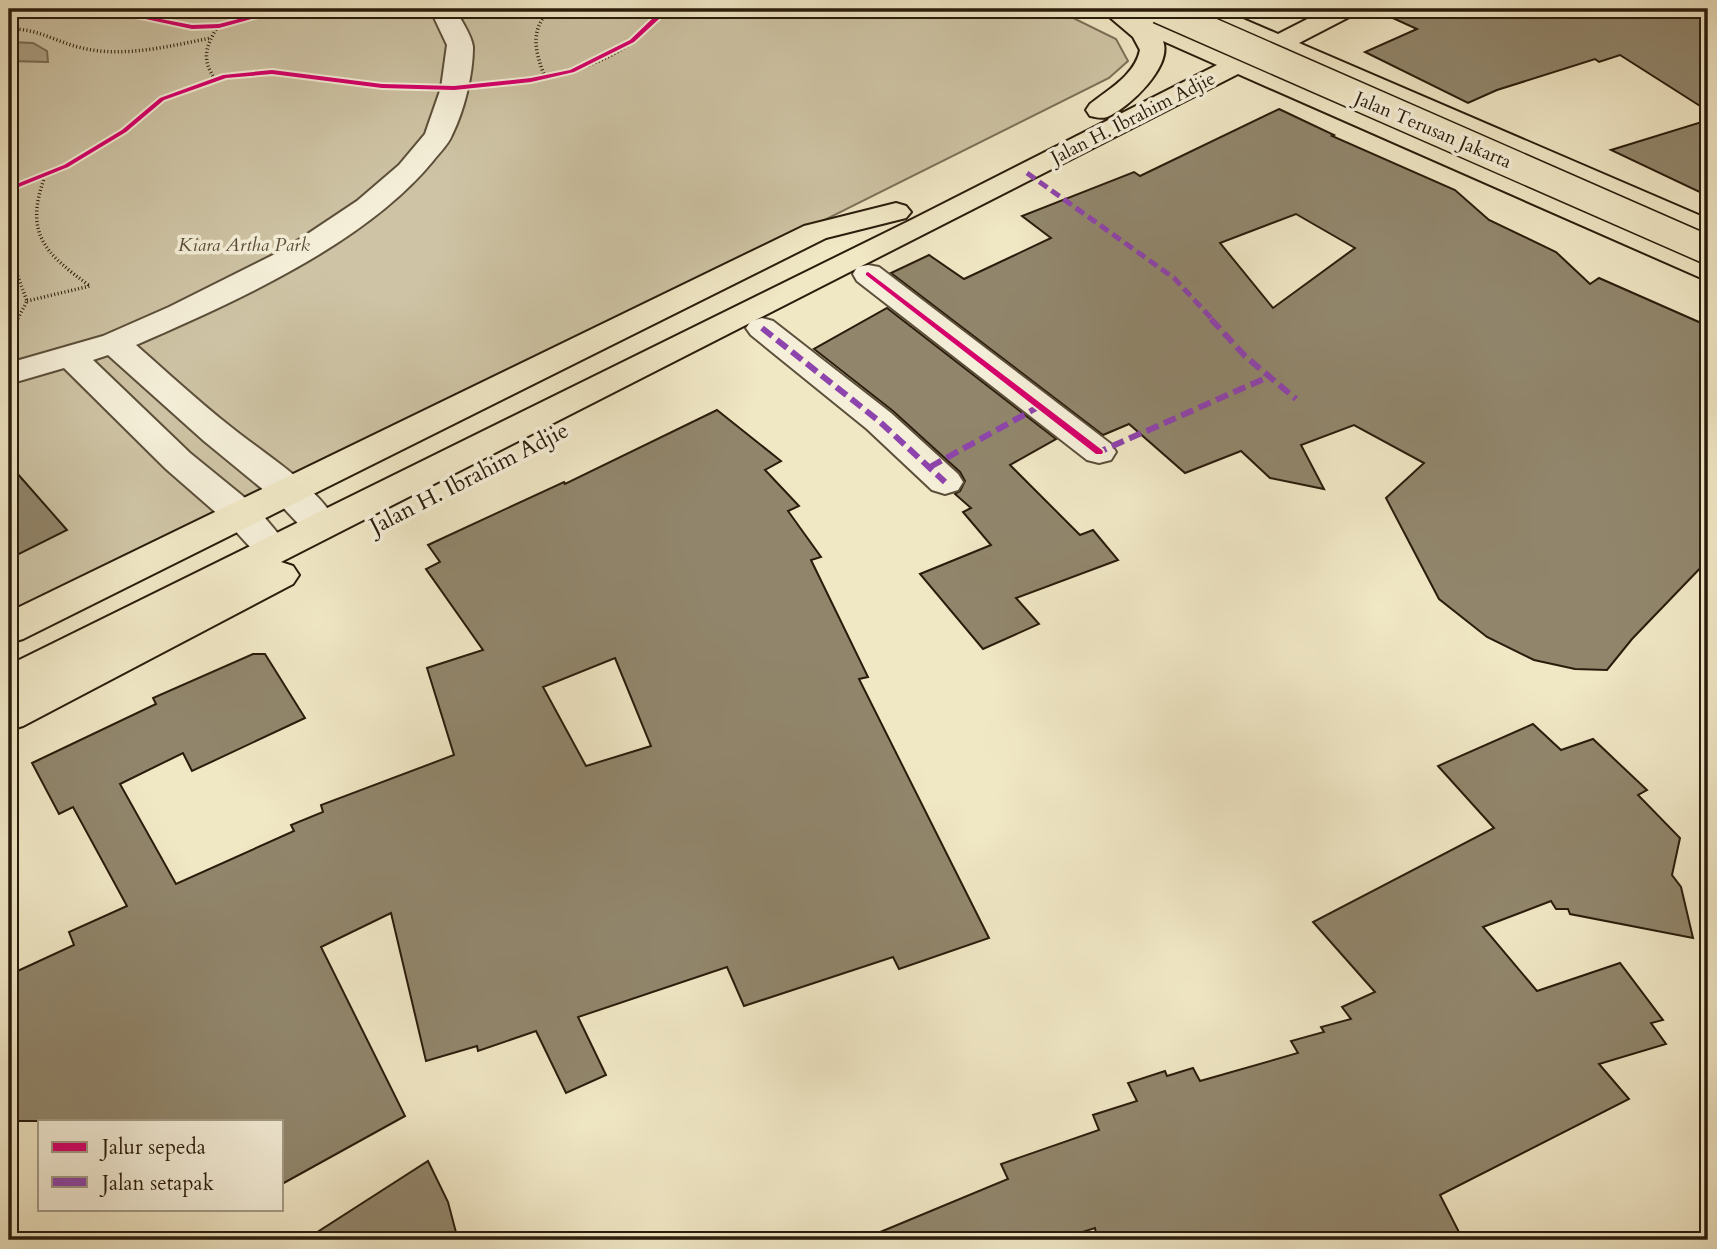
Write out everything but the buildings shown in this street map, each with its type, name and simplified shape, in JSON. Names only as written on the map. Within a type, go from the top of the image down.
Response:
[{"type":"main road","points":[[1117,11],[1159,9]]},
{"type":"main road","name":"Jalan Terusan Jakarta","points":[[1159,9],[1708,250]]},
{"type":"main road","name":"Jalan Terusan Jakarta","points":[[1199,9],[1708,230]]},
{"type":"main road","name":"Jalan H. Ibrahim Adjie","points":[[1112,116],[1211,54],[1300,9]]},
{"type":"main road","points":[[1112,116],[1148,69],[1155,53],[1151,41],[1117,11]]},
{"type":"main road","name":"Jalan Terusan Jakarta","points":[[1117,11],[1708,272]]},
{"type":"main road","points":[[1337,13],[1331,38],[1353,68],[1389,93]]},
{"type":"main road","name":"Jalan H. Ibrahim Adjie","points":[[9,664],[307,509],[908,220],[1112,116],[1237,65],[1337,13]]},
{"type":"main road","points":[[1302,94],[1294,82],[1302,76],[1314,72],[1343,73]]},
{"type":"main road","points":[[1112,116],[1225,96],[1302,94]]},
{"type":"main road","name":"Jalan H. Ibrahim Adjie","points":[[9,715],[868,274],[908,220]]},
{"type":"main road","name":"Jalan H. Ibrahim Adjie","points":[[9,682],[259,533],[815,232],[908,220]]},
{"type":"main road","name":"Jalan H. Ibrahim Adjie","points":[[9,629],[259,533]]},
{"type":"street","points":[[9,374],[114,343],[180,314],[296,255],[367,207],[409,171],[438,136],[454,88],[460,45],[443,9]]},
{"type":"street","points":[[868,274],[1099,452]]},
{"type":"street","points":[[762,328],[842,390],[921,457],[945,482]]},
{"type":"street","points":[[114,343],[307,509]]},
{"type":"street","points":[[71,357],[178,461],[259,533]]},
{"type":"path","points":[[102,9],[192,27],[219,26],[284,9]]},
{"type":"path","points":[[545,77],[536,57],[535,37],[536,26],[551,9]]},
{"type":"path","points":[[9,189],[66,166],[124,131],[162,99],[225,76],[272,72],[382,86],[454,88],[545,77],[572,71],[632,41],[657,18],[660,9]]},
{"type":"path","points":[[215,79],[205,66],[204,55],[219,26]]},
{"type":"path","points":[[9,29],[25,27],[82,48],[147,49],[211,38]]},
{"type":"path","points":[[27,301],[90,286],[56,259],[35,223],[37,199],[45,175]]},
{"type":"path","points":[[9,253],[27,301],[16,322],[9,350]]},
{"type":"path","points":[[9,324],[16,322]]},
{"type":"green space","name":"Kiara Artha Park","points":[[9,9],[1055,9],[1116,39],[1128,61],[1109,78],[391,436],[9,618]]},
{"type":"shaded area","points":[[9,42],[33,43],[47,51],[48,62],[9,61]]},
{"type":"marked path","points":[[1027,173],[1174,278],[1245,356],[1296,399]]},
{"type":"marked path","points":[[762,328],[879,421],[945,482]]},
{"type":"marked path","points":[[1095,449],[1099,452],[1268,377]]},
{"type":"marked path","points":[[930,467],[1040,406]]},
{"type":"cycle path","points":[[102,9],[192,27],[219,26],[284,9]]},
{"type":"cycle path","points":[[9,189],[66,166],[124,131],[162,99],[225,76],[272,72],[382,86],[454,88],[531,80],[572,71],[632,41],[657,18],[660,9]]},
{"type":"cycle path","points":[[868,274],[1099,452]]}]
